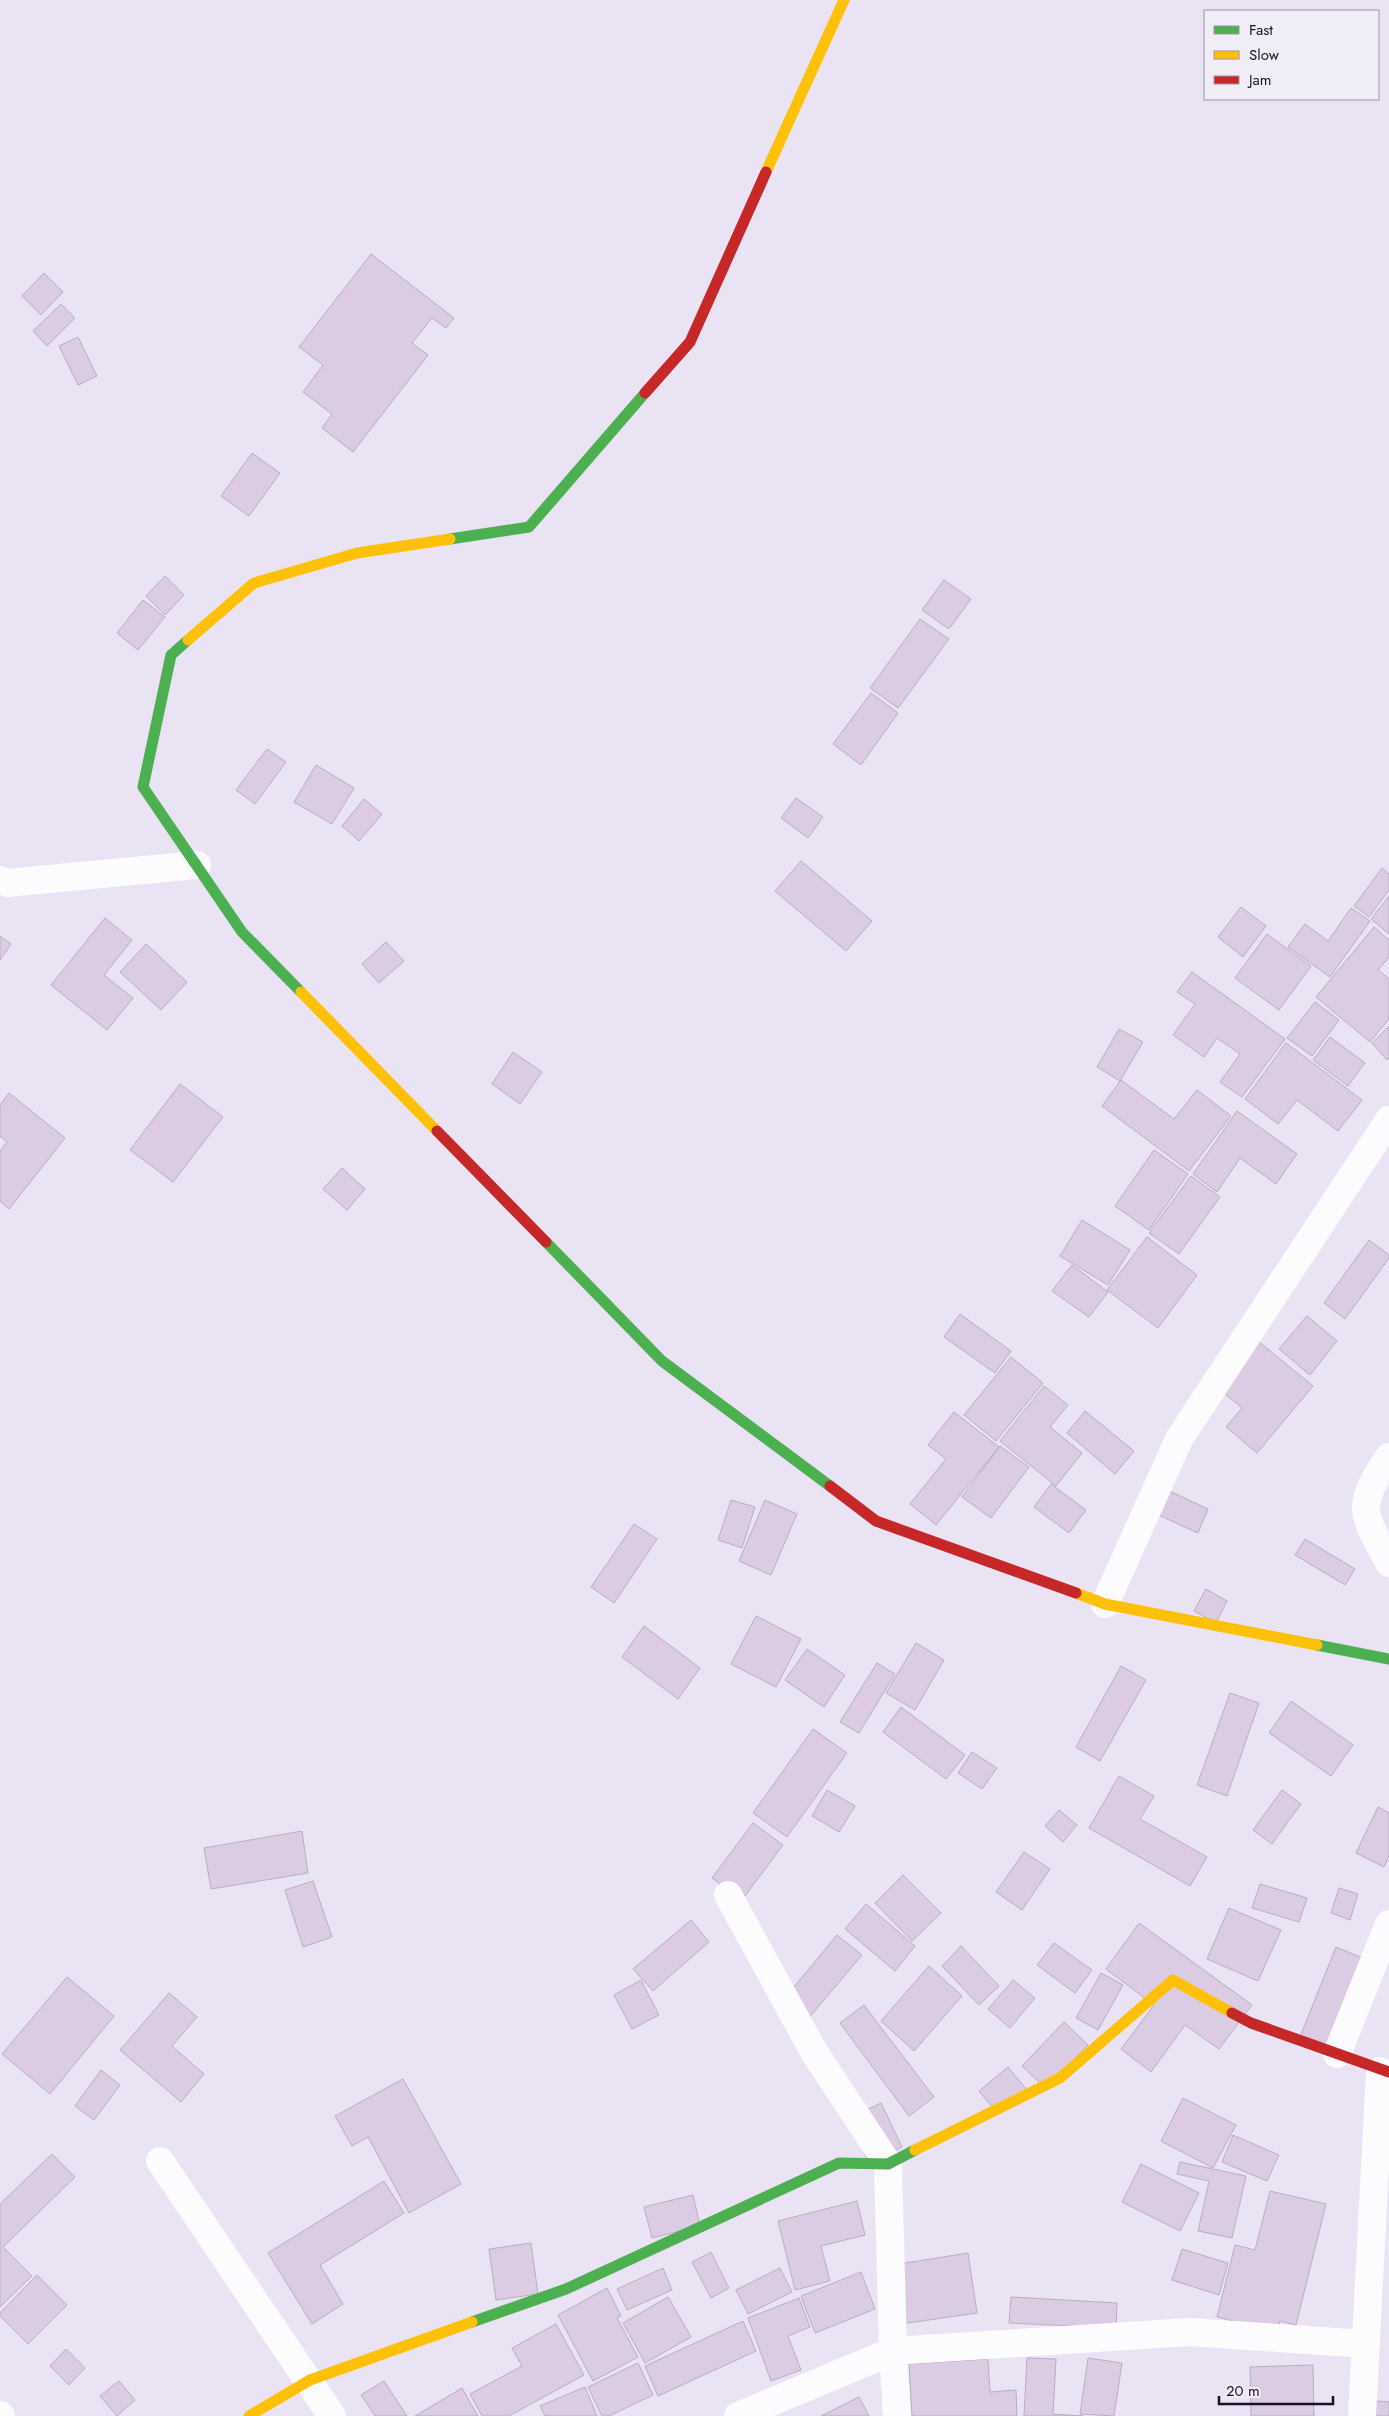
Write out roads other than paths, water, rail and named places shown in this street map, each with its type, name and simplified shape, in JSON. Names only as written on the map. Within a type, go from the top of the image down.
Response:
[{"type":"street","points":[[844,0],[690,342],[529,527],[357,553],[254,583],[171,655],[143,787],[242,932],[662,1361],[876,1521],[1106,1604],[1389,1659]]},
{"type":"street","points":[[0,880],[7,883],[197,865]]},
{"type":"street","points":[[1106,1604],[1179,1439],[1389,1120]]},
{"type":"street","points":[[1389,1456],[1375,1477],[1366,1509],[1375,1536],[1389,1564]]},
{"type":"street","points":[[728,1895],[814,2052],[888,2164],[893,2351],[897,2416]]},
{"type":"street","points":[[1337,2054],[1389,1924]]},
{"type":"street","points":[[249,2416],[310,2380],[566,2289],[839,2163],[888,2164],[1060,2078],[1172,1980],[1251,2023],[1385,2071],[1362,2416]]},
{"type":"street","points":[[160,2160],[310,2380],[332,2416]]},
{"type":"street","points":[[738,2416],[893,2351],[1189,2332],[1366,2344]]}]
